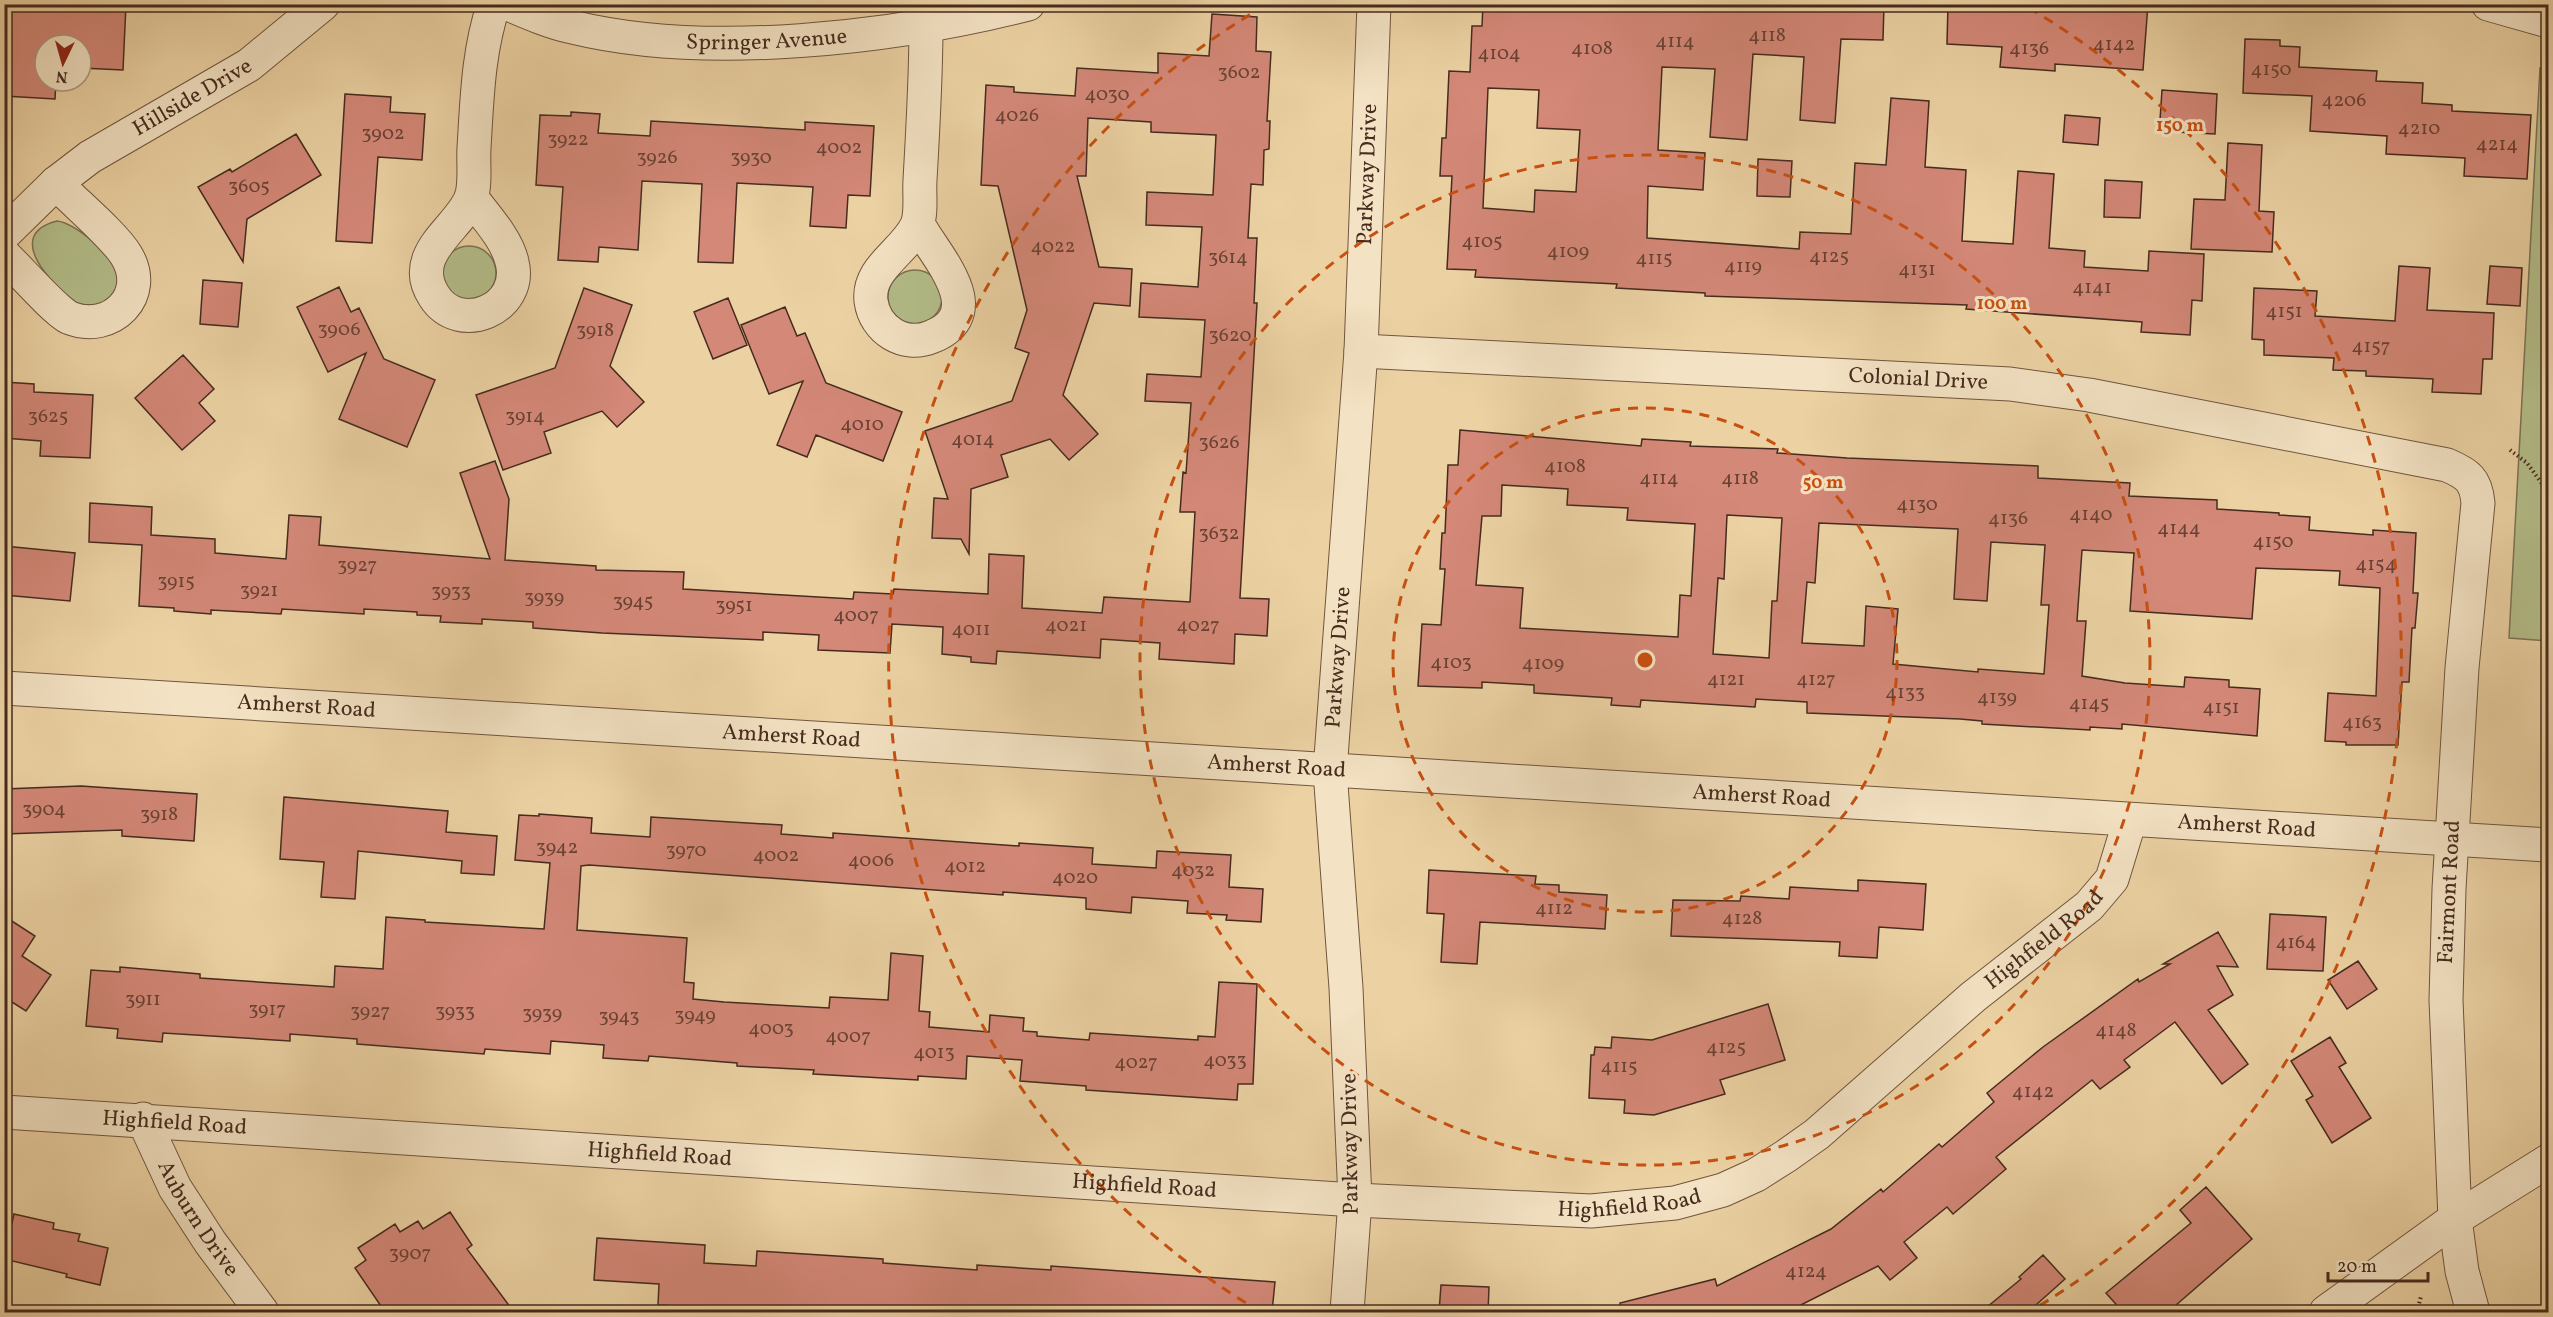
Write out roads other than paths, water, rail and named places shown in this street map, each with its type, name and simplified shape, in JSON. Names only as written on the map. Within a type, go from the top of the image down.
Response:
[{"type":"street","name":"Hillside Drive","points":[[4,234],[56,183],[90,157],[249,65],[323,4]]},
{"type":"street","points":[[471,197],[480,61],[494,4]]},
{"type":"street","name":"Springer Avenue","points":[[508,4],[571,27],[664,41],[809,39],[926,25],[1028,4]]},
{"type":"street","name":"Parkway Drive","points":[[1347,1312],[1355,1200],[1346,988],[1330,771],[1361,351],[1374,4]]},
{"type":"street","points":[[2488,4],[2548,21]]},
{"type":"street","points":[[918,224],[926,25]]},
{"type":"street","points":[[4,255],[68,317],[86,322],[107,318],[123,309],[134,290],[134,270],[126,254],[56,183]]},
{"type":"street","name":"Colonial Drive","points":[[1361,351],[2010,384],[2089,395],[2447,465],[2467,474]]},
{"type":"street","name":"Fairmont Road","points":[[2467,474],[2477,486],[2478,503],[2462,668],[2451,839],[2446,1000],[2455,1219],[2462,1271],[2473,1312]]},
{"type":"street","name":"Amherst Road","points":[[4,688],[2548,845]]},
{"type":"street","name":"Highfield Road","points":[[4,1112],[143,1119],[1355,1200],[1591,1211],[1635,1209],[1675,1203],[1713,1193],[1756,1175],[1817,1134],[1973,997],[2089,906],[2112,879],[2130,820]]},
{"type":"street","name":"Auburn Drive","points":[[143,1119],[175,1188],[210,1242],[262,1312]]},
{"type":"street","points":[[2326,1312],[2455,1219],[2548,1161]]}]
